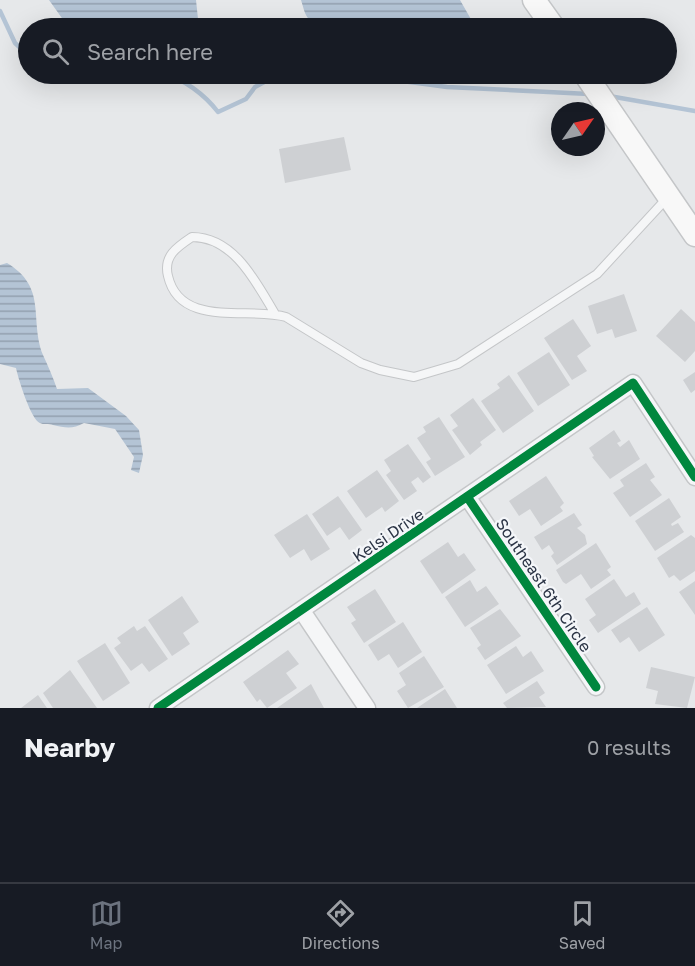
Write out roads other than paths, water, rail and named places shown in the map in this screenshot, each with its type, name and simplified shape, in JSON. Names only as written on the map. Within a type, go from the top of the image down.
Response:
[{"type":"main road","points":[[534,0],[547,18]]},
{"type":"main road","points":[[592,84],[695,235]]},
{"type":"street","name":"Kelsi Drive","points":[[158,708],[633,383],[695,477]]},
{"type":"street","name":"Southeast 6th Circle","points":[[468,498],[596,687]]},
{"type":"street","points":[[302,611],[367,708]]},
{"type":"lane","points":[[275,314],[240,260],[215,239],[192,237],[168,258],[165,267],[170,287],[183,302],[200,309],[242,314],[275,314],[286,317],[362,363],[380,370],[414,377],[458,364],[597,274],[669,196]]},
{"type":"water","points":[[49,0],[196,0],[198,18],[62,18]]},
{"type":"water","points":[[301,0],[460,0],[470,18],[308,18]]},
{"type":"water","points":[[7,263],[20,273],[33,293],[39,341],[57,389],[88,388],[126,416],[139,430],[143,455],[139,473],[131,470],[134,457],[115,429],[84,423],[62,427],[43,424],[36,420],[22,389],[16,368],[0,364],[0,265]]},
{"type":"waterway","points":[[0,11],[18,46]]},
{"type":"waterway","points":[[186,84],[207,99],[218,112],[246,99],[255,87],[261,84]]},
{"type":"waterway","points":[[425,84],[589,94]]},
{"type":"waterway","points":[[609,96],[695,111]]}]
